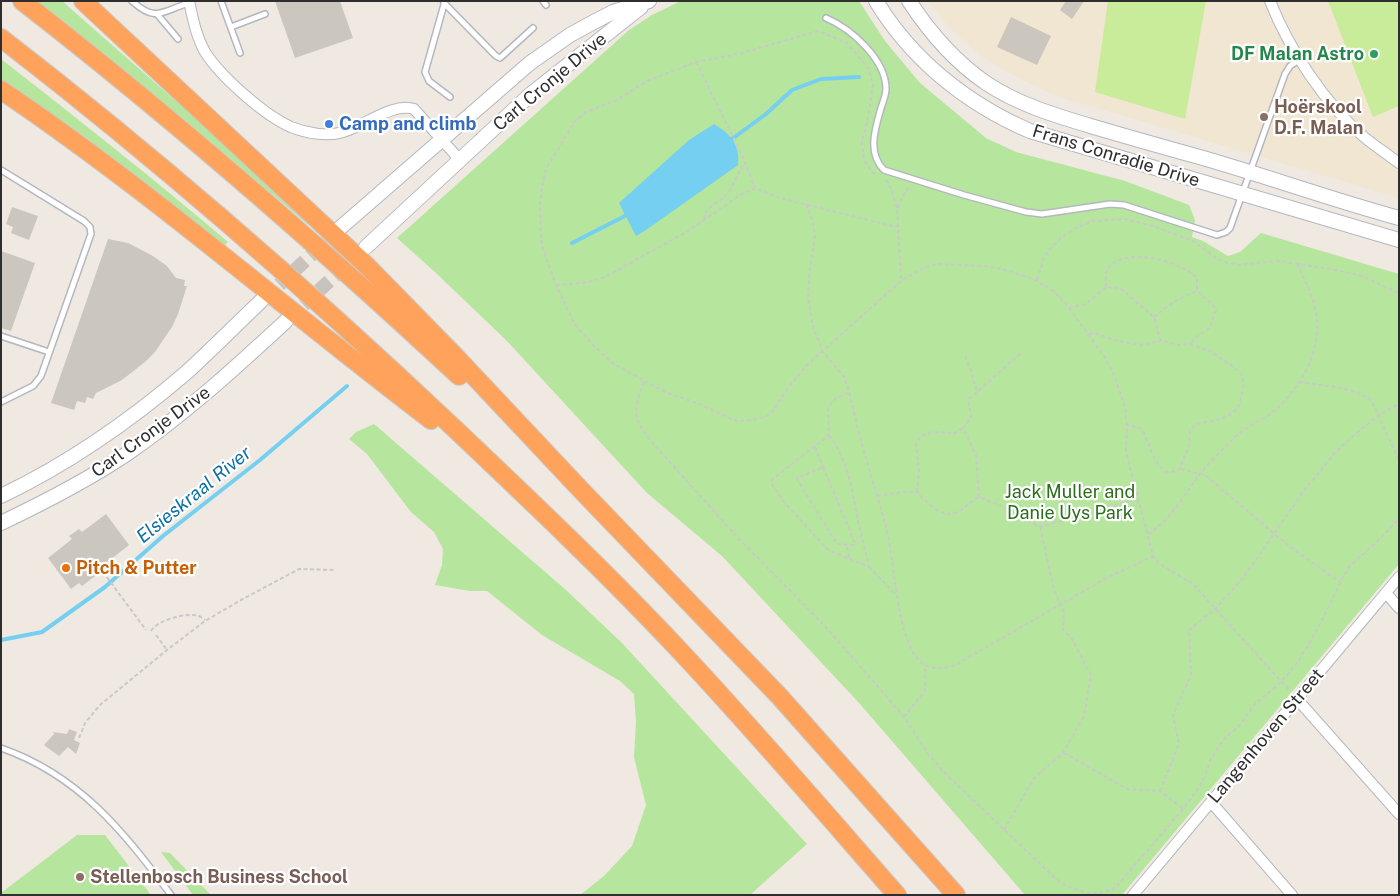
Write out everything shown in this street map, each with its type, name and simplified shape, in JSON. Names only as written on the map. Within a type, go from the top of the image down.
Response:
[{"type":"highway","points":[[22,1],[86,50],[213,155],[305,235],[581,490]]},
{"type":"highway","points":[[83,1],[366,265],[780,697],[956,895]]},
{"type":"highway","points":[[1,38],[60,84],[190,192],[309,295],[500,471],[680,651],[897,895]]},
{"type":"highway","points":[[1,90],[147,196],[398,395],[500,471]]},
{"type":"main road","name":"Frans Conradie Drive","points":[[876,1],[887,20],[919,56],[973,102],[1001,118],[1030,131],[1399,240]]},
{"type":"main road","name":"Frans Conradie Drive","points":[[909,1],[940,43],[962,65],[987,84],[1017,101],[1050,114],[1249,172],[1340,202],[1399,218]]},
{"type":"main road","name":"Carl Cronje Drive","points":[[340,228],[530,62],[570,35],[612,12],[648,2]]},
{"type":"main road","name":"Carl Cronje Drive","points":[[366,247],[530,94],[648,2]]},
{"type":"main road","name":"Carl Cronje Drive","points":[[1,496],[95,443],[129,418],[188,371],[261,301]]},
{"type":"main road","name":"Carl Cronje Drive","points":[[1,523],[70,488],[129,452],[193,404],[286,321]]},
{"type":"street","points":[[1270,1],[1299,60],[1340,113],[1364,136],[1399,162]]},
{"type":"street","points":[[191,2],[195,30],[206,53],[222,72],[256,104],[272,116],[290,126],[305,131],[327,134],[344,132],[394,110],[408,106],[414,109],[460,160]]},
{"type":"street","name":"Langenhoven Street","points":[[1132,895],[1211,802],[1294,696],[1398,578]]},
{"type":"street","points":[[1386,593],[1399,608]]},
{"type":"street","points":[[1294,696],[1399,814]]},
{"type":"street","points":[[1211,802],[1292,895]]},
{"type":"lane","points":[[132,1],[146,12],[157,14],[191,2]]},
{"type":"lane","points":[[221,1],[240,53]]},
{"type":"lane","points":[[445,2],[500,58],[533,28]]},
{"type":"lane","points":[[445,2],[425,75],[450,97]]},
{"type":"lane","points":[[157,14],[178,39]]},
{"type":"lane","points":[[231,27],[265,14]]},
{"type":"lane","points":[[826,18],[835,22],[866,47],[884,75],[886,91],[876,125],[873,145],[878,164],[884,170],[1026,212],[1042,214],[1110,204],[1124,205],[1217,235],[1226,232],[1230,228],[1285,74],[1290,66],[1299,60]]},
{"type":"lane","points":[[1,170],[84,221],[91,230],[41,376],[37,382],[27,389],[1,402]]},
{"type":"lane","points":[[1,336],[49,352]]},
{"type":"lane","points":[[1,748],[51,771],[85,796],[126,836],[171,895]]},
{"type":"path","points":[[878,176],[872,172],[864,160],[862,141],[873,85],[869,69],[847,43],[818,32],[738,54],[696,62],[647,81],[617,100],[586,112],[571,128],[546,169],[541,196],[541,238],[543,249],[556,285],[574,322],[612,364],[665,392],[699,404],[726,418],[736,420],[752,420],[765,417],[774,411],[791,384],[806,366],[901,281],[924,268],[938,264],[998,268],[1037,281],[1055,292],[1069,308],[1104,356],[1114,376],[1124,407],[1127,425],[1126,452],[1153,556],[1158,563],[1193,584],[1294,696]]},
{"type":"path","points":[[696,62],[741,153],[755,188],[780,198],[898,227]]},
{"type":"path","points":[[705,220],[704,215],[706,211],[726,196],[737,178],[744,161]]},
{"type":"path","points":[[883,179],[889,182],[897,208],[901,281]]},
{"type":"path","points":[[897,208],[913,179]]},
{"type":"path","points":[[556,285],[583,283],[602,278],[688,231],[742,194],[755,188]]},
{"type":"path","points":[[806,204],[813,223],[815,236],[809,276],[809,313],[823,352],[844,376],[888,536],[908,644],[917,658],[925,666],[946,668],[955,665],[1105,579],[1153,556]]},
{"type":"path","points":[[1037,281],[1048,251],[1061,238],[1074,229],[1092,221],[1125,219],[1153,226],[1193,241],[1216,258],[1227,263],[1238,265],[1276,261],[1297,263],[1359,275],[1399,293]]},
{"type":"path","points":[[1106,287],[1108,268],[1122,260],[1139,256],[1166,261],[1187,269],[1198,279],[1196,291]]},
{"type":"path","points":[[1148,534],[1163,524],[1200,474],[1230,441],[1268,416],[1291,395],[1311,360],[1315,348],[1318,324],[1316,310],[1297,263]]},
{"type":"path","points":[[1069,308],[1086,304],[1106,287],[1120,288],[1154,317],[1161,340]]},
{"type":"path","points":[[1154,317],[1186,294],[1196,291]]},
{"type":"path","points":[[1190,344],[1211,327],[1212,316],[1216,311],[1214,306],[1196,291]]},
{"type":"path","points":[[1089,334],[1142,345],[1161,340],[1178,345],[1190,344],[1212,352],[1242,375],[1243,382],[1238,408],[1223,418],[1202,423],[1190,430],[1189,446],[1180,468],[1173,472],[1164,470],[1151,454],[1145,434],[1141,429],[1127,425]]},
{"type":"path","points":[[917,492],[919,471],[916,443],[918,439],[925,434],[943,431],[953,434],[963,428],[972,414],[968,402],[969,399],[1021,353]]},
{"type":"path","points":[[965,356],[971,370],[976,393]]},
{"type":"path","points":[[644,382],[636,402],[636,417],[645,433],[738,538],[821,622],[904,717],[929,755],[946,774],[1056,879],[1070,887],[1088,893],[1098,894],[1115,888],[1183,810],[1196,792],[1216,749],[1240,725],[1254,704],[1281,682],[1297,663],[1315,634],[1348,568],[1383,536],[1399,518]]},
{"type":"path","points":[[1298,382],[1329,387],[1365,396],[1371,400],[1399,460]]},
{"type":"path","points":[[849,392],[835,399],[828,407],[830,435],[840,449],[854,492],[856,510],[869,567]]},
{"type":"path","points":[[1160,791],[1179,744],[1173,715],[1191,675],[1189,630],[1216,608],[1244,577],[1302,492],[1325,464],[1352,437],[1379,416],[1399,404]]},
{"type":"path","points":[[963,428],[970,438],[976,455],[979,497]]},
{"type":"path","points":[[830,435],[773,479],[771,483],[785,503],[828,550],[869,567],[898,598]]},
{"type":"path","points":[[815,447],[824,467],[855,543],[854,545],[837,544],[797,478],[824,467]]},
{"type":"path","points":[[1180,468],[1205,475],[1274,534],[1340,582]]},
{"type":"path","points":[[877,496],[917,492],[936,509],[949,514],[954,513],[979,497]]},
{"type":"path","points":[[979,497],[999,504],[1040,527],[1137,499]]},
{"type":"path","points":[[1003,830],[1034,778],[1063,753],[1084,716],[1091,675],[1072,640],[1063,629],[1064,612],[1054,590],[1040,527]]},
{"type":"path","points":[[846,545],[849,559]]},
{"type":"path","points":[[79,738],[84,723],[100,705],[206,620],[240,600],[299,570],[334,570]]},
{"type":"path","points":[[103,572],[146,630]]},
{"type":"path","points":[[151,630],[165,620],[181,617],[200,616],[206,620]]},
{"type":"path","points":[[156,635],[167,650]]},
{"type":"path","points":[[904,717],[926,691],[925,666]]},
{"type":"path","points":[[1063,753],[1127,789],[1160,791],[1183,810]]},
{"type":"shaded area","name":"Hoërskool D.F. Malan","points":[[928,1],[1399,1],[1399,198],[1053,95],[982,57],[949,27]]},
{"type":"green space","points":[[36,1],[62,1],[185,109],[308,222],[307,224],[185,120]]},
{"type":"green space","name":"Jack Muller and Danie Uys Park","points":[[681,1],[859,1],[885,41],[920,83],[986,138],[1016,152],[1125,181],[1189,205],[1195,220],[1192,237],[1203,241],[1228,256],[1240,252],[1261,233],[1399,274],[1399,564],[1122,895],[1025,895],[860,704],[722,556],[647,493],[507,341],[397,238],[629,30],[652,15]]},
{"type":"green space","points":[[1108,1],[1206,1],[1185,119],[1095,92]]},
{"type":"green space","name":"DF Malan Astro","points":[[1328,1],[1399,1],[1399,106],[1373,117]]},
{"type":"green space","points":[[1,59],[116,149],[228,242],[224,246],[1,81]]},
{"type":"green space","points":[[374,424],[566,590],[622,643],[807,844],[750,895],[580,895],[604,876],[632,846],[646,805],[634,757],[636,721],[634,694],[620,681],[542,635],[487,591],[470,591],[435,585],[442,565],[443,549],[434,532],[411,512],[367,454],[349,439],[356,432]]},
{"type":"green space","name":"Stellenbosch Business School","points":[[77,835],[105,835],[151,895],[1,895],[1,893]]},
{"type":"green space","points":[[161,852],[170,853],[211,895],[193,895]]},
{"type":"water","points":[[714,124],[730,136],[736,146],[738,165],[636,236],[619,203],[689,140]]},
{"type":"building","points":[[275,1],[340,1],[353,38],[295,58]]},
{"type":"building","points":[[1066,1],[1084,1],[1072,19],[1060,10]]},
{"type":"building","points":[[1011,17],[1051,36],[1037,65],[997,47]]},
{"type":"building","points":[[12,207],[38,216],[29,240],[11,233],[13,227],[6,224]]},
{"type":"building","points":[[108,239],[128,243],[153,256],[167,266],[176,278],[185,280],[184,286],[187,286],[172,327],[155,352],[122,380],[96,393],[93,399],[87,397],[85,403],[77,401],[74,410],[51,403]]},
{"type":"building","points":[[1,251],[35,263],[11,331],[1,328]]},
{"type":"building","points":[[106,514],[129,545],[105,564],[107,567],[82,586],[79,583],[71,589],[48,558],[72,539],[69,536],[79,529],[82,532]]},
{"type":"building","points":[[69,729],[77,732],[74,740],[80,743],[76,754],[68,747],[59,756],[44,745],[54,734],[53,732],[67,734]]},
{"type":"waterway","name":"Elsieskraal River","points":[[732,139],[766,114],[792,90],[821,79],[859,77]]},
{"type":"waterway","name":"Elsieskraal River","points":[[572,243],[625,216]]},
{"type":"waterway","name":"Elsieskraal River","points":[[1,640],[42,632],[105,587],[163,536],[260,460],[347,386]]},
{"type":"tunnel","points":[[264,299],[339,229]]},
{"type":"tunnel","points":[[288,319],[364,249]]},
{"type":"place","name":"DF Malan Astro","points":[[1374,54]]},
{"type":"place","name":"Hoërskool D.F. Malan","points":[[1264,117]]},
{"type":"place","name":"Camp and climb","points":[[329,124]]},
{"type":"place","name":"Pitch & Putter","points":[[66,568]]},
{"type":"place","name":"Stellenbosch Business School","points":[[80,877]]}]
